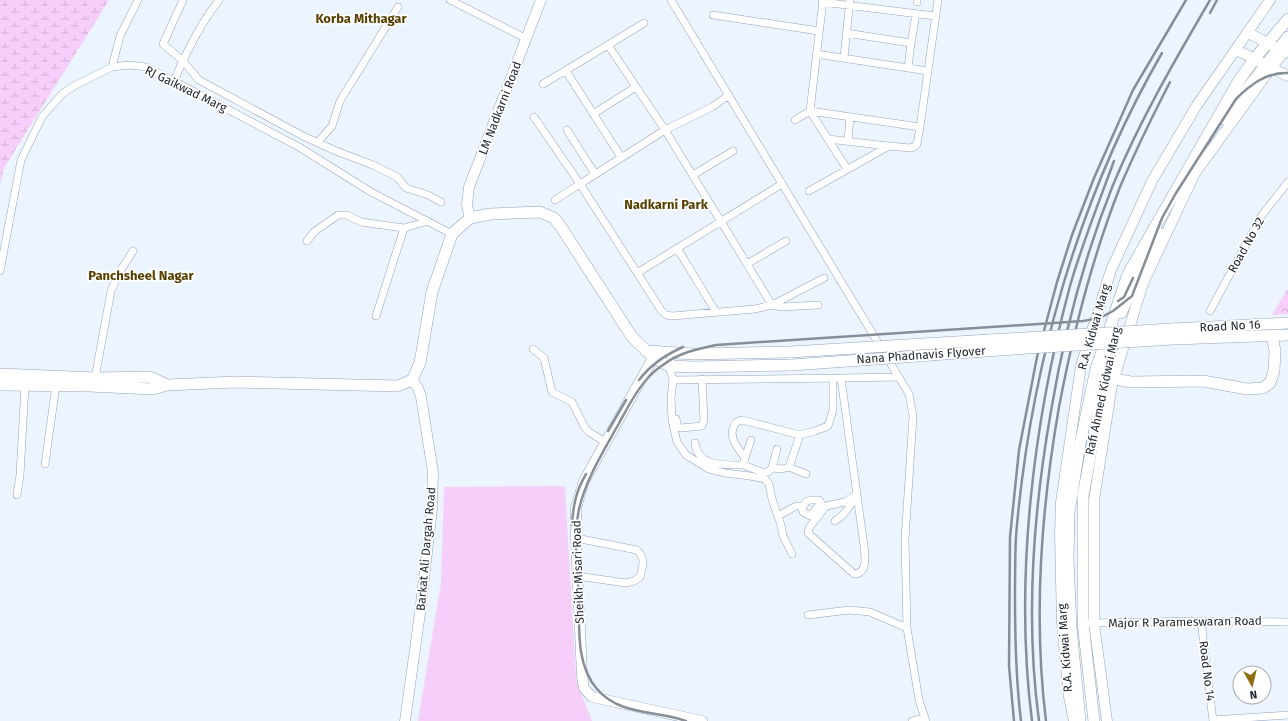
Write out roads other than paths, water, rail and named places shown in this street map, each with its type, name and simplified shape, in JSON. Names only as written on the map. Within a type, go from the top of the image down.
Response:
[{"type":"main road","points":[[1080,721],[1066,624],[1069,513],[1079,449],[1105,374],[1128,274],[1238,82],[1255,58],[1281,49],[1288,19]]},
{"type":"main road","name":"Rafi Ahmed Kidwai Marg","points":[[1094,721],[1083,623],[1082,496],[1105,374],[1118,320],[1171,206],[1223,119],[1268,66],[1288,37]]},
{"type":"main road","points":[[0,385],[56,385],[153,389],[167,385],[235,382],[398,386],[412,380],[420,363],[432,292],[452,234],[470,218],[490,214],[540,212],[554,218],[561,227],[632,337],[669,366]]},
{"type":"main road","name":"Road No 16","points":[[1173,334],[1288,323]]},
{"type":"main road","name":"Road No 16","points":[[1173,334],[1288,335]]},
{"type":"main road","name":"Nana Phadnavis Flyover","points":[[673,352],[694,354],[790,352],[1173,334]]},
{"type":"main road","name":"Nana Phadnavis Flyover","points":[[669,366],[792,365],[1020,348],[1173,334]]},
{"type":"main road","points":[[1105,374],[1131,382],[1203,381],[1246,389],[1262,388],[1270,383],[1274,371],[1275,351],[1272,336]]},
{"type":"main road","points":[[652,353],[673,352]]},
{"type":"main road","points":[[0,374],[95,378],[150,377],[167,385]]},
{"type":"street","points":[[112,67],[120,36],[138,0]]},
{"type":"street","points":[[183,0],[162,44],[183,61],[199,80],[318,142],[373,165],[397,178],[406,188],[428,195],[441,202]]},
{"type":"street","points":[[174,81],[204,19],[218,0]]},
{"type":"street","points":[[450,0],[527,39]]},
{"type":"street","name":"LM Nadkarni Road","points":[[470,218],[467,205],[469,187],[541,0]]},
{"type":"street","points":[[671,0],[909,394],[913,416],[905,540],[907,628],[920,700],[926,720],[912,721]]},
{"type":"street","points":[[828,139],[910,148],[917,144],[938,0]]},
{"type":"street","name":"R.A. Kidwai Marg","points":[[1074,721],[1069,697],[1060,534],[1061,502],[1081,366],[1111,270],[1152,181],[1197,105],[1270,0]]},
{"type":"street","points":[[847,169],[810,111],[822,1],[850,3],[935,16]]},
{"type":"street","points":[[844,58],[850,3]]},
{"type":"street","points":[[318,142],[332,126],[340,101],[398,7]]},
{"type":"street","points":[[908,68],[916,14]]},
{"type":"street","points":[[712,15],[819,31]]},
{"type":"street","points":[[543,84],[644,23]]},
{"type":"street","points":[[1247,32],[1281,49]]},
{"type":"street","points":[[846,33],[911,43]]},
{"type":"street","points":[[608,45],[665,130],[772,305],[782,307],[818,306]]},
{"type":"street","points":[[1235,50],[1255,58],[1288,76]]},
{"type":"street","points":[[816,54],[928,71]]},
{"type":"street","name":"RJ Gaikwad Marg","points":[[0,271],[22,160],[42,117],[62,94],[74,86],[112,67],[129,65],[146,67],[174,81],[300,148],[371,192],[452,234]]},
{"type":"street","points":[[566,71],[621,157]]},
{"type":"street","points":[[593,114],[636,87]]},
{"type":"street","points":[[555,200],[665,130],[712,107],[729,94]]},
{"type":"street","points":[[795,120],[810,111],[920,127]]},
{"type":"street","points":[[534,116],[580,184],[661,310],[666,314],[672,316],[755,309],[772,305],[824,278]]},
{"type":"street","points":[[848,141],[850,117]]},
{"type":"street","points":[[566,130],[595,174]]},
{"type":"street","points":[[809,190],[888,146]]},
{"type":"street","points":[[693,175],[733,151]]},
{"type":"street","name":"Road No 32","points":[[1210,311],[1262,215],[1288,182]]},
{"type":"street","points":[[637,273],[782,184]]},
{"type":"street","points":[[307,241],[314,232],[338,215],[347,215],[361,222],[404,228],[428,221]]},
{"type":"street","points":[[376,316],[404,228]]},
{"type":"street","points":[[747,264],[786,241]]},
{"type":"street","points":[[678,248],[716,312]]},
{"type":"street","points":[[95,378],[111,291],[119,273],[133,251]]},
{"type":"street","points":[[533,349],[544,358],[552,392],[572,402],[585,428],[605,442]]},
{"type":"street","points":[[673,352],[669,366],[675,380],[674,400],[678,427],[700,427],[704,423],[702,379]]},
{"type":"street","name":"Sheikh Misari Road","points":[[652,353],[581,488],[576,508],[577,576],[582,676],[584,688],[592,697],[702,721]]},
{"type":"street","points":[[1081,366],[1105,374],[1112,386],[1094,500],[1094,623],[1107,721]]},
{"type":"street","points":[[675,380],[898,377]]},
{"type":"street","points":[[826,436],[833,410],[832,378]]},
{"type":"street","points":[[841,378],[857,494],[866,561],[861,572],[854,574],[808,533],[826,506],[845,502],[857,494]]},
{"type":"street","name":"Barkat Ali Dargah Road","points":[[405,721],[420,613],[432,509],[433,472],[421,397],[418,388],[412,380]]},
{"type":"street","points":[[675,380],[671,397],[672,420],[677,442],[686,455],[709,469],[724,474],[765,479],[770,484],[772,499],[781,525],[783,536],[792,554]]},
{"type":"street","points":[[16,495],[20,475],[25,385]]},
{"type":"street","points":[[45,464],[56,385]]},
{"type":"street","points":[[745,458],[732,439],[734,427],[738,420],[800,435],[828,426]]},
{"type":"street","points":[[789,467],[800,435]]},
{"type":"street","points":[[743,466],[751,440]]},
{"type":"street","points":[[696,443],[696,451],[700,456],[712,463],[720,465],[743,466],[765,473],[772,468],[777,449]]},
{"type":"street","points":[[772,468],[782,469],[789,467],[806,474]]},
{"type":"street","points":[[835,521],[840,518],[850,506],[857,494]]},
{"type":"street","points":[[778,516],[800,507]]},
{"type":"street","points":[[576,538],[637,550],[642,555],[644,562],[640,577],[634,581],[626,583],[577,576]]},
{"type":"street","points":[[808,615],[849,610],[870,612],[907,628]]},
{"type":"street","name":"Major R Parameswaran Road","points":[[1066,624],[1200,621],[1288,622]]},
{"type":"street","name":"Road No 14","points":[[1200,621],[1213,721]]},
{"type":"street","points":[[1213,721],[1288,715]]},
{"type":"railway","points":[[1014,721],[1009,666],[1010,537],[1019,450],[1037,357],[1057,282],[1072,235],[1094,178],[1133,90],[1186,0]]},
{"type":"railway","points":[[1039,721],[1032,643],[1033,566],[1045,449],[1062,353],[1084,268],[1103,212],[1123,161],[1158,91],[1210,0]]},
{"type":"railway","points":[[1210,13],[1217,0]]},
{"type":"railway","points":[[1021,721],[1016,645],[1016,536],[1023,473],[1033,410],[1046,348],[1063,286],[1083,226],[1106,166],[1132,109],[1162,53]]},
{"type":"railway","points":[[686,721],[627,708],[606,698],[590,680],[580,648],[576,556],[576,532],[579,509],[590,476],[631,401],[652,373],[681,354],[716,345],[1083,321],[1100,318],[1113,311],[1132,296],[1162,218],[1176,193],[1236,99],[1260,80],[1280,73],[1288,73]]},
{"type":"railway","points":[[1046,721],[1040,643],[1041,564],[1048,485],[1059,407],[1070,351],[1084,296],[1110,214],[1120,187],[1144,134],[1170,82]]},
{"type":"railway","points":[[1032,721],[1027,667],[1025,613],[1026,558],[1030,502],[1037,447],[1057,338],[1070,286],[1085,239],[1114,161]]},
{"type":"railway","points":[[1118,301],[1124,297],[1133,278]]},
{"type":"railway","points":[[639,380],[648,369],[659,360],[683,347]]},
{"type":"railway","points":[[608,431],[626,400]]},
{"type":"railway","points":[[572,525],[576,499],[586,474]]},
{"type":"district","name":"Korba Mithagar","points":[[361,18]]},
{"type":"district","name":"Nadkarni Park","points":[[666,204]]},
{"type":"district","name":"Panchsheel Nagar","points":[[141,275]]}]
